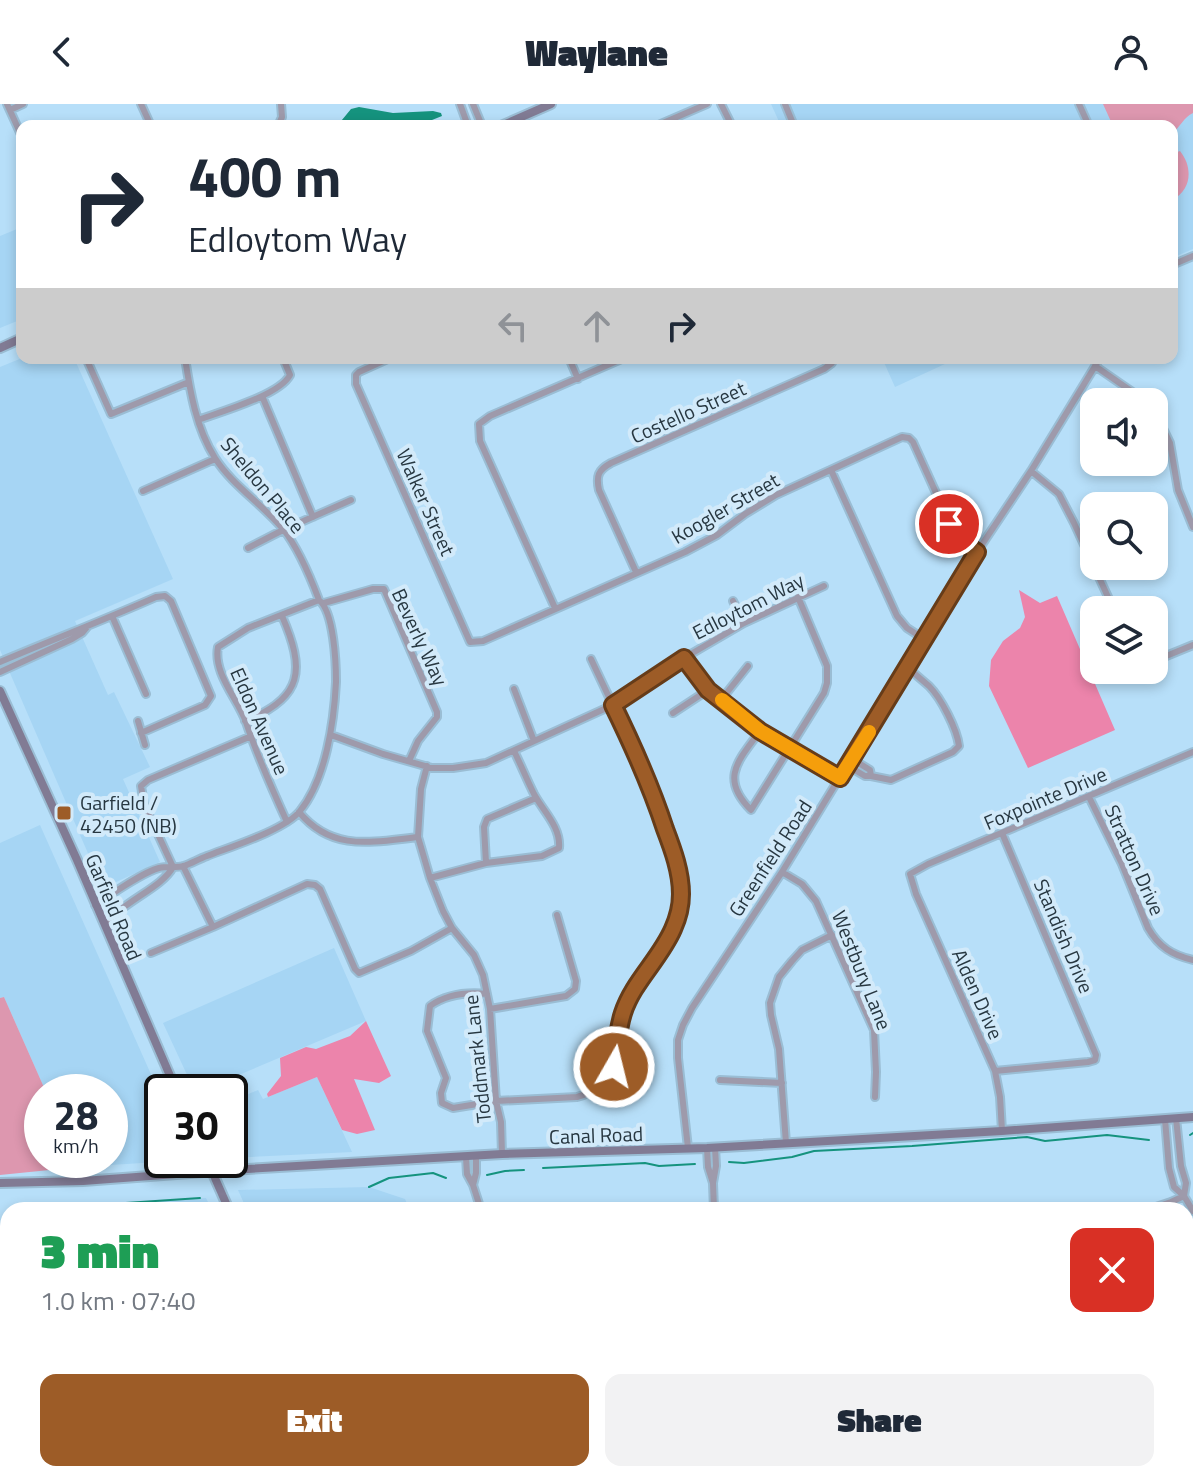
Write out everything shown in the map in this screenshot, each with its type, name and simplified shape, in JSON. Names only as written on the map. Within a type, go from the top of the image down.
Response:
[{"type":"street","points":[[8,107],[23,104]]},
{"type":"street","points":[[281,107],[291,104]]},
{"type":"street","points":[[515,120],[551,104]]},
{"type":"street","points":[[670,120],[707,104]]},
{"type":"street","points":[[89,364],[111,414],[189,382]]},
{"type":"street","name":"Sheldon Place","points":[[186,364],[198,420],[215,459],[283,530],[322,601],[331,627],[336,680],[331,735],[317,779],[299,812]]},
{"type":"street","points":[[198,420],[262,396],[287,380],[290,375],[285,364]]},
{"type":"street","name":"Walker Street","points":[[377,364],[359,372],[356,384],[470,642]]},
{"type":"street","points":[[572,364],[578,379]]},
{"type":"street","points":[[555,608],[480,441],[479,424],[490,416],[611,364]]},
{"type":"street","name":"Costello Street","points":[[636,572],[599,490],[598,473],[611,463],[824,369],[828,364]]},
{"type":"street","points":[[1095,366],[1127,388]]},
{"type":"street","name":"Greenfield Road","points":[[688,1148],[678,1058],[678,1040],[683,1025],[782,872],[977,552],[1095,366]]},
{"type":"street","points":[[262,396],[313,517]]},
{"type":"street","name":"Koogler Street","points":[[470,642],[483,641],[696,547],[776,495],[906,436],[913,442],[955,535],[964,545],[977,552]]},
{"type":"street","points":[[1168,439],[1178,490],[1193,527]]},
{"type":"street","points":[[143,491],[215,459]]},
{"type":"street","points":[[831,470],[897,616],[907,628],[924,639]]},
{"type":"street","points":[[1031,471],[1059,494],[1107,596]]},
{"type":"street","points":[[248,548],[351,500]]},
{"type":"street","name":"Edloytom Way","points":[[409,761],[442,769],[476,765],[514,751],[613,705],[744,623],[824,586]]},
{"type":"street","name":"Beverly Way","points":[[322,601],[384,589],[437,712],[437,717],[418,741],[409,761]]},
{"type":"street","points":[[0,662],[156,597],[165,596],[171,601],[211,692],[210,700],[141,733]]},
{"type":"street","points":[[760,731],[736,764],[733,774],[738,793],[751,810],[824,693],[827,666],[798,597]]},
{"type":"street","name":"Eldon Avenue","points":[[287,822],[220,668],[218,647],[248,628],[322,601]]},
{"type":"street","points":[[733,601],[744,623]]},
{"type":"street","points":[[112,616],[146,694]]},
{"type":"street","points":[[245,721],[278,705],[294,681],[296,657],[282,616]]},
{"type":"street","points":[[0,672],[72,639],[87,627]]},
{"type":"street","points":[[1168,655],[1193,645]]},
{"type":"street","points":[[684,658],[708,690],[760,731],[840,778]]},
{"type":"street","points":[[487,994],[441,998],[430,1006],[427,1031],[446,1078],[441,1093],[442,1103],[453,1108],[496,1101],[577,1097],[590,1093],[600,1087],[614,1067],[623,1013],[632,992],[664,947],[679,911],[680,878],[653,792],[591,659]]},
{"type":"street","points":[[721,700],[748,666]]},
{"type":"street","points":[[848,766],[865,776],[891,780],[953,752],[959,746],[957,734],[937,697],[908,668]]},
{"type":"street","points":[[514,689],[534,741]]},
{"type":"street","points":[[673,713],[708,690]]},
{"type":"street","name":"Garfield Road","points":[[0,691],[169,1074]]},
{"type":"street","points":[[138,721],[145,745]]},
{"type":"street","points":[[331,735],[409,761]]},
{"type":"street","points":[[173,867],[144,804],[141,786],[148,780],[249,737]]},
{"type":"street","points":[[427,766],[421,789],[418,837],[430,878],[486,863],[542,856],[559,848],[557,831],[536,798],[514,751]]},
{"type":"street","name":"Foxpointe Drive","points":[[910,874],[1193,752]]},
{"type":"street","points":[[852,759],[870,770],[871,776]]},
{"type":"street","name":"Stratton Drive","points":[[1089,797],[1153,937],[1166,950],[1193,960]]},
{"type":"street","points":[[486,863],[484,827],[487,819],[536,798]]},
{"type":"street","points":[[95,905],[151,872],[183,866],[234,847],[287,822],[299,812],[332,838],[367,842],[418,837]]},
{"type":"street","name":"Standish Drive","points":[[995,1071],[1088,1062],[1095,1060],[1096,1052],[1002,833]]},
{"type":"street","points":[[183,866],[213,927]]},
{"type":"street","points":[[105,926],[112,916],[168,875],[173,867]]},
{"type":"street","name":"Westbury Lane","points":[[782,872],[810,891],[874,1030],[875,1097]]},
{"type":"street","name":"Alden Drive","points":[[910,874],[916,894],[995,1071],[1002,1131]]},
{"type":"street","name":"Toddmark Lane","points":[[430,878],[452,928],[474,955],[483,975],[490,1009],[502,1154]]},
{"type":"street","points":[[151,953],[307,884],[320,889],[359,973],[411,951],[452,928]]},
{"type":"street","points":[[490,1009],[562,997],[573,992],[576,981],[557,915]]},
{"type":"street","points":[[786,1143],[779,1049],[770,1003],[779,977],[802,950],[832,935]]},
{"type":"street","points":[[720,1080],[782,1083]]},
{"type":"street","name":"Canal Road","points":[[248,1169],[502,1154],[711,1148],[1193,1117]]},
{"type":"street","points":[[1176,1118],[1186,1183],[1184,1196]]},
{"type":"street","points":[[1165,1119],[1169,1168],[1174,1187],[1188,1202]]},
{"type":"street","points":[[1166,1141],[1178,1139]]},
{"type":"street","points":[[711,1148],[714,1202]]},
{"type":"street","points":[[471,1157],[467,1174],[478,1202]]},
{"type":"street","name":"Canal Road","points":[[0,1183],[144,1176]]},
{"type":"street","points":[[215,1178],[226,1202]]},
{"type":"street","points":[[1171,1202],[1184,1196]]},
{"type":"shaded area","points":[[771,104],[1193,104],[1193,249],[1178,255],[1178,120],[778,120]]},
{"type":"shaded area","points":[[1103,104],[1193,104],[1193,113],[1178,127],[1178,120],[1110,120]]},
{"type":"shaded area","points":[[359,107],[393,113],[433,111],[442,116],[432,120],[342,120],[351,109]]},
{"type":"shaded area","points":[[1178,152],[1187,164],[1188,178],[1178,197]]},
{"type":"shaded area","points":[[16,229],[16,321],[0,328],[0,236]]},
{"type":"shaded area","points":[[16,360],[16,364],[77,364],[173,579],[75,621],[108,695],[114,692],[150,767],[123,779],[160,862],[103,888],[0,650],[0,367]]},
{"type":"shaded area","points":[[885,364],[945,364],[895,387]]},
{"type":"shaded area","points":[[1019,590],[1040,603],[1057,596],[1080,649],[1080,684],[1095,684],[1115,730],[1028,768],[989,686],[991,660],[1003,641],[1020,628],[1025,617]]},
{"type":"shaded area","points":[[40,825],[151,1074],[144,1074],[144,1163],[128,1164],[128,1074],[38,1074],[4,997],[0,998],[0,843]]},
{"type":"shaded area","points":[[334,948],[366,1021],[241,1074],[187,1074],[163,1023]]},
{"type":"shaded area","points":[[4,997],[38,1074],[24,1074],[24,1173],[0,1175],[0,998]]},
{"type":"shaded area","points":[[366,1021],[391,1076],[379,1083],[354,1079],[375,1130],[357,1134],[342,1130],[317,1077],[268,1097],[267,1094],[281,1076],[280,1058],[306,1047],[316,1049],[350,1036]]},
{"type":"shaded area","points":[[317,1077],[352,1152],[248,1157],[248,1094],[258,1090],[263,1099]]},
{"type":"shaded area","points":[[369,1187],[406,1202],[243,1202],[238,1190]]},
{"type":"shaded area","points":[[206,1198],[208,1202],[141,1202]]},
{"type":"waterway","points":[[729,1162],[792,1157],[814,1151],[1027,1137],[1045,1141],[1107,1135],[1149,1140]]},
{"type":"waterway","points":[[543,1168],[695,1164]]},
{"type":"waterway","points":[[487,1175],[524,1170]]},
{"type":"waterway","points":[[369,1187],[389,1178],[433,1173],[446,1178]]},
{"type":"waterway","points":[[141,1202],[200,1198]]},
{"type":"slow traffic","points":[[722,700],[760,731],[840,778],[869,732]]},
{"type":"place","name":"Garfield / 42450 (NB)","points":[[64,813]]},
{"type":"route","points":[[614,1067],[623,1013],[632,992],[664,947],[679,911],[681,894],[674,853],[653,792],[613,705],[684,658],[708,690],[760,731],[840,778],[977,552],[964,545],[949,524]]}]
